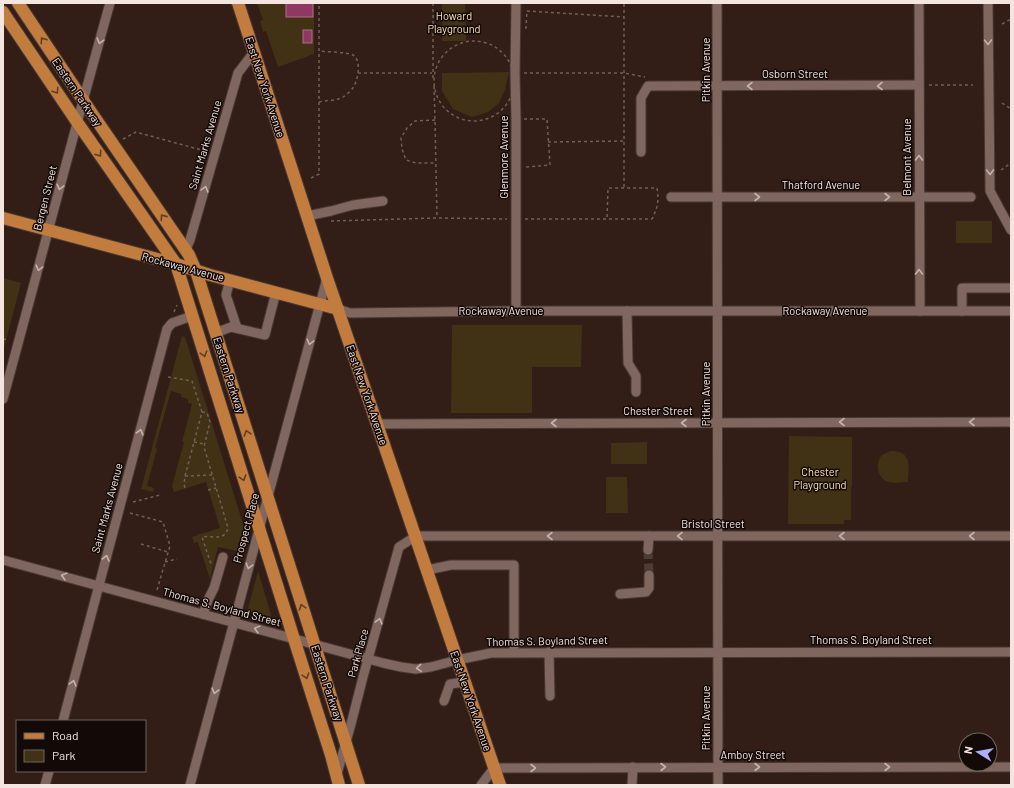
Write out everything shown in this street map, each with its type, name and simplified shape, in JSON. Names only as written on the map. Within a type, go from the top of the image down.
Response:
[{"type":"main road","name":"Eastern Parkway","points":[[18,3],[186,249],[196,271],[359,785]]},
{"type":"main road","name":"East New York Avenue","points":[[238,3],[327,278],[500,785]]},
{"type":"main road","name":"Eastern Parkway","points":[[3,12],[77,122],[176,264],[337,781]]},
{"type":"main road","name":"Rockaway Avenue","points":[[3,218],[338,309]]},
{"type":"street","name":"Bergen Street","points":[[3,399],[110,3]]},
{"type":"street","name":"Glenmore Avenue","points":[[516,3],[516,311]]},
{"type":"street","name":"Pitkin Avenue","points":[[717,3],[719,536],[718,785]]},
{"type":"street","name":"Belmont Avenue","points":[[919,3],[920,311]]},
{"type":"street","points":[[988,3],[990,191],[1011,230]]},
{"type":"street","name":"Saint Marks Avenue","points":[[186,249],[190,240],[238,73],[254,52]]},
{"type":"street","name":"Osborn Street","points":[[641,152],[641,98],[648,86],[919,86]]},
{"type":"street","name":"Thatford Avenue","points":[[671,197],[971,197]]},
{"type":"street","points":[[307,216],[353,205],[383,201]]},
{"type":"street","name":"Prospect Place","points":[[190,785],[327,278]]},
{"type":"street","points":[[230,280],[226,295],[237,328]]},
{"type":"street","points":[[962,311],[962,288],[1011,288]]},
{"type":"street","points":[[216,333],[231,327],[265,335],[276,292]]},
{"type":"street","name":"Rockaway Avenue","points":[[338,309],[350,312],[1011,311]]},
{"type":"street","points":[[627,311],[628,363],[636,376],[636,392]]},
{"type":"street","name":"Saint Marks Avenue","points":[[63,720],[167,329],[172,323],[192,316]]},
{"type":"street","name":"Chester Street","points":[[378,424],[1011,422]]},
{"type":"street","name":"Bristol Street","points":[[416,536],[1011,536]]},
{"type":"street","name":"Park Place","points":[[337,781],[345,743],[399,547],[416,536]]},
{"type":"street","points":[[648,550],[649,536]]},
{"type":"street","points":[[203,614],[214,588],[223,557]]},
{"type":"street","name":"Thomas S. Boyland Street","points":[[3,560],[368,659],[416,669],[491,652],[1011,652]]},
{"type":"street","points":[[427,570],[451,565],[514,565],[514,652]]},
{"type":"street","points":[[620,594],[646,592],[649,588],[648,575]]},
{"type":"street","points":[[549,652],[550,696]]},
{"type":"street","points":[[444,701],[450,684],[465,682]]},
{"type":"street","points":[[632,767],[632,785]]},
{"type":"street","name":"Amboy Street","points":[[494,768],[1011,767]]},
{"type":"street","points":[[481,785],[494,768]]},
{"type":"street","points":[[45,785],[49,772]]},
{"type":"path","points":[[311,178],[319,174],[319,3]]},
{"type":"path","points":[[433,3],[437,218]]},
{"type":"path","points":[[624,3],[624,187]]},
{"type":"path","points":[[527,11],[624,17]]},
{"type":"path","points":[[1002,24],[1011,19]]},
{"type":"path","points":[[474,41],[486,43],[498,48],[505,55],[515,74],[512,95],[505,107],[494,116],[481,121],[467,121],[454,116],[443,108],[436,95],[434,73],[437,64],[450,49],[461,43],[474,41]]},
{"type":"path","points":[[319,51],[352,54],[356,58],[358,65],[358,73],[353,89],[342,98],[319,102]]},
{"type":"path","points":[[358,73],[434,73]]},
{"type":"path","points":[[515,74],[624,73],[649,78]]},
{"type":"path","points":[[919,86],[973,85]]},
{"type":"path","points":[[1002,104],[1011,109]]},
{"type":"path","points":[[516,119],[547,119],[550,165],[516,167]]},
{"type":"path","points":[[435,120],[415,121],[407,128],[401,138],[402,149],[406,160],[416,163],[436,163]]},
{"type":"path","points":[[123,140],[136,132],[205,151]]},
{"type":"path","points":[[158,143],[159,138]]},
{"type":"path","points":[[548,142],[624,141]]},
{"type":"path","points":[[183,150],[185,145]]},
{"type":"path","points":[[1002,170],[1011,163]]},
{"type":"path","points":[[325,221],[437,218],[516,219],[607,219],[652,219],[655,214],[659,198],[657,188],[608,188],[607,219]]},
{"type":"path","points":[[3,339],[9,341]]},
{"type":"path","points":[[168,377],[192,381],[202,412],[185,476],[185,488]]},
{"type":"path","points":[[202,412],[207,413],[210,422],[204,447],[228,528],[227,532],[222,536],[202,537],[213,570],[219,572]]},
{"type":"path","points":[[194,442],[205,444]]},
{"type":"path","points":[[185,476],[212,475]]},
{"type":"path","points":[[208,490],[216,488]]},
{"type":"path","points":[[133,502],[160,495]]},
{"type":"path","points":[[130,513],[163,522],[170,546],[158,590]]},
{"type":"path","points":[[141,544],[168,552]]},
{"type":"path","points":[[165,562],[177,559]]},
{"type":"green space","points":[[257,3],[314,3],[314,54],[278,67],[266,31],[263,32],[260,21],[263,20]]},
{"type":"green space","name":"Howard Playground","points":[[442,3],[465,3],[466,41],[442,41]]},
{"type":"green space","points":[[509,72],[505,90],[499,103],[488,112],[472,117],[453,109],[442,91],[442,73]]},
{"type":"green space","points":[[956,221],[992,221],[992,243],[956,243]]},
{"type":"green space","points":[[3,278],[21,283],[3,352]]},
{"type":"green space","points":[[452,325],[582,325],[581,367],[532,367],[532,413],[451,413]]},
{"type":"green space","points":[[182,336],[185,337],[244,527],[237,551],[218,547],[210,579],[198,542],[194,543],[192,537],[220,528],[206,482],[174,492],[172,486],[184,442],[182,442],[192,404],[188,403],[188,399],[181,397],[181,394],[171,391],[155,448],[157,449],[147,486],[154,488],[153,492],[141,489]]},
{"type":"green space","name":"Chester Playground","points":[[789,436],[852,437],[851,520],[844,520],[844,524],[788,524]]},
{"type":"green space","points":[[647,442],[647,464],[611,464],[611,443]]},
{"type":"green space","points":[[891,451],[903,454],[908,460],[908,482],[888,482],[881,476],[878,469],[878,461],[883,454]]},
{"type":"green space","points":[[606,477],[627,477],[628,513],[606,513]]},
{"type":"green space","points":[[258,571],[272,618],[247,612]]},
{"type":"shaded area","points":[[286,3],[313,3],[313,17],[286,17]]},
{"type":"shaded area","points":[[303,30],[312,30],[312,43],[303,43]]},
{"type":"tunnel","points":[[648,550],[649,575]]}]
